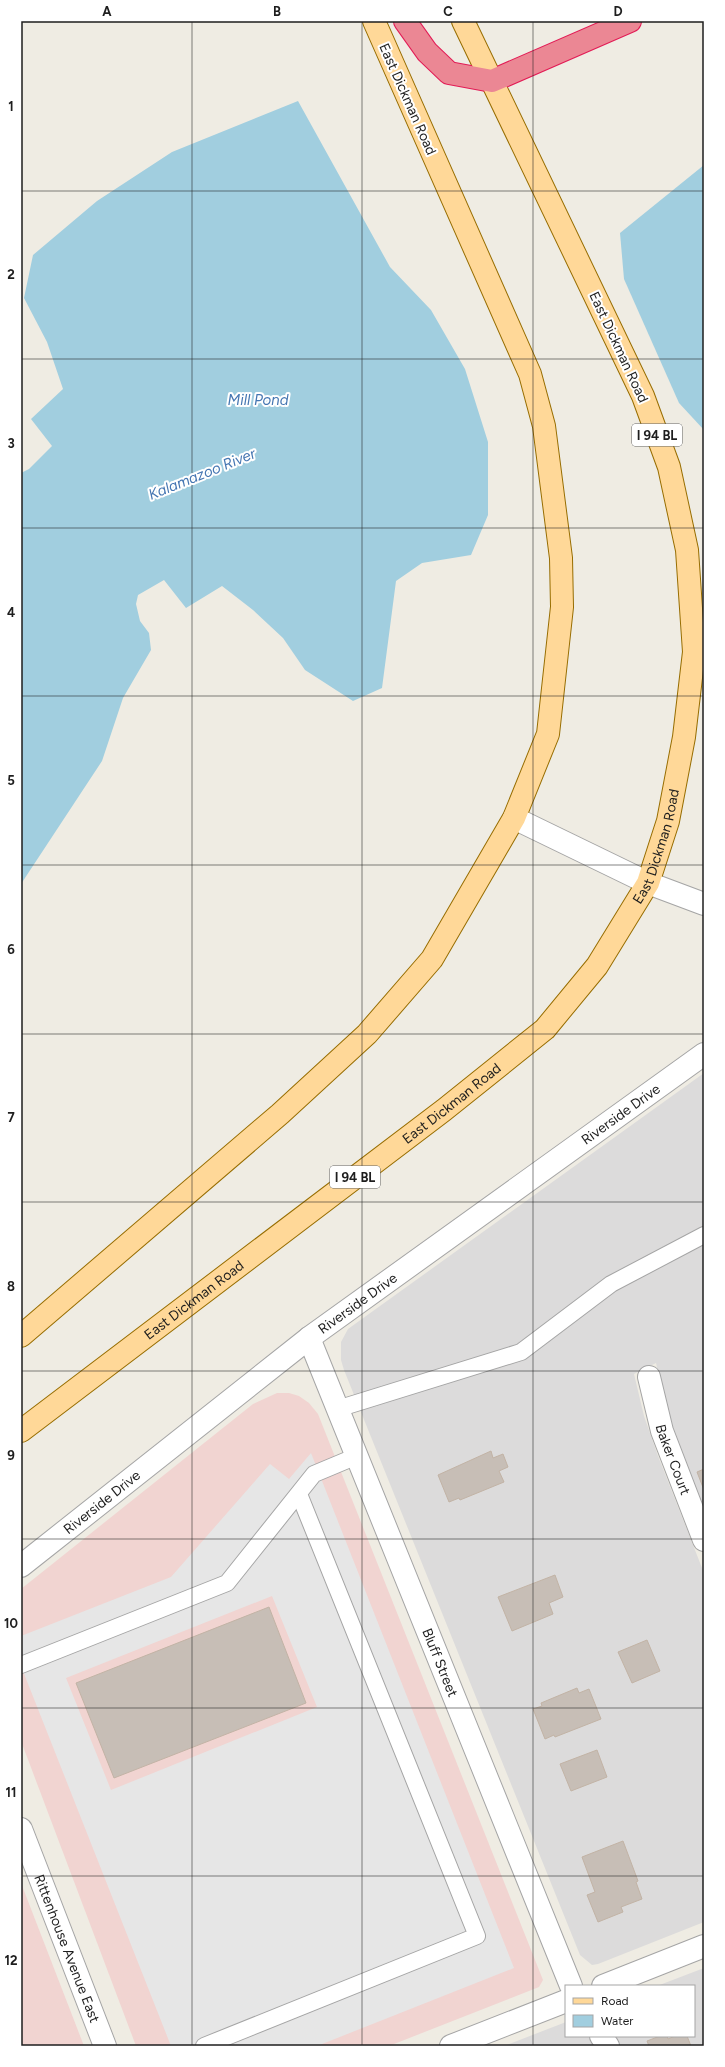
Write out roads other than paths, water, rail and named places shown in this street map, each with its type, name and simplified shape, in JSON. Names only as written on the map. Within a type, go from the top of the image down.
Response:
[{"type":"highway","points":[[405,21],[427,52],[449,74],[492,81],[630,21]]},
{"type":"main road","name":"East Dickman Road","points":[[21,1336],[280,1114],[367,1034],[432,959],[514,818],[548,734],[562,607],[562,558],[544,426],[530,374],[374,21]]},
{"type":"main road","name":"East Dickman Road","points":[[21,1431],[444,1110],[545,1029],[597,966],[648,883],[668,821],[684,738],[694,652],[687,550],[669,467],[643,396],[463,21]]},
{"type":"street","points":[[514,818],[648,883],[704,904]]},
{"type":"street","name":"Riverside Drive","points":[[21,1566],[309,1338],[704,1054]]},
{"type":"street","name":"Bluff Street","points":[[309,1338],[571,1985]]},
{"type":"street","name":"Baker Court","points":[[649,1377],[662,1431],[704,1540]]},
{"type":"street","name":"Rittenhouse Avenue East","points":[[21,1829],[105,2046]]},
{"type":"street","points":[[606,1985],[704,1946]]},
{"type":"street","points":[[451,2046],[565,2001]]},
{"type":"street","points":[[602,2037],[608,2046]]},
{"type":"lane","points":[[337,1409],[521,1352],[611,1284],[704,1236]]},
{"type":"lane","points":[[21,1665],[227,1583],[314,1474],[356,1456]]},
{"type":"lane","points":[[204,2046],[476,1936],[299,1494]]},
{"type":"water","name":"Mill Pond","points":[[298,101],[390,267],[431,310],[465,369],[488,442],[488,515],[471,555],[422,563],[396,581],[382,688],[353,701],[305,670],[283,638],[253,610],[222,586],[186,608],[164,580],[138,595],[136,604],[140,621],[149,633],[151,650],[123,698],[102,761],[21,884],[21,473],[29,469],[52,446],[31,419],[63,389],[47,342],[24,298],[33,255],[97,201],[172,152]]},
{"type":"water","points":[[704,165],[704,430],[679,403],[624,279],[620,233]]},
{"type":"water label","name":"Kalamazoo River","points":[[202,474]]}]
